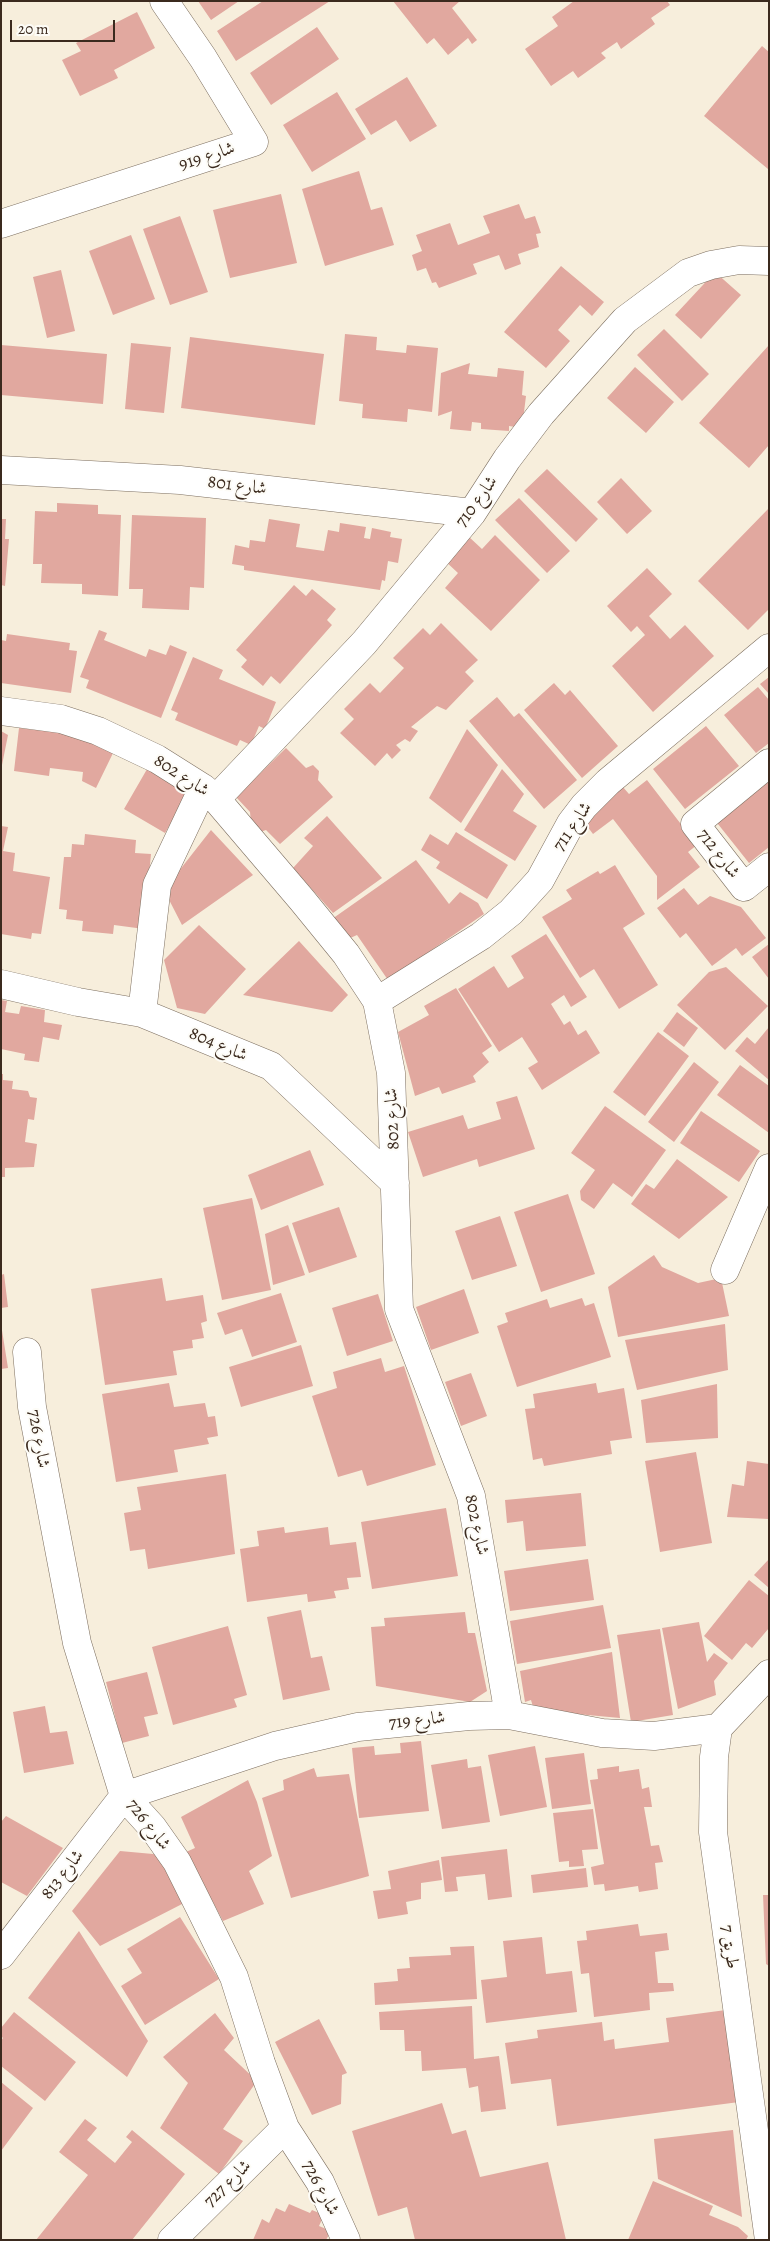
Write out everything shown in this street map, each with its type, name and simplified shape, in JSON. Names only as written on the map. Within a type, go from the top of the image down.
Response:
[{"type":"street","name":"شارع 919","points":[[1,224],[254,142],[203,58],[164,1]]},
{"type":"street","name":"شارع 710","points":[[142,1013],[157,885],[210,794],[364,642],[472,512],[507,459],[541,414],[624,320],[688,273],[711,265],[739,260],[769,261]]},
{"type":"street","name":"شارع 801","points":[[1,470],[180,480],[472,512]]},
{"type":"street","name":"شارع 711","points":[[377,1001],[482,936],[511,912],[540,880],[571,823],[584,806],[608,782],[769,648]]},
{"type":"street","name":"شارع 802","points":[[1,711],[61,720],[98,731],[157,759],[210,794],[346,954],[377,1001],[391,1073],[399,1309],[471,1496],[509,1715]]},
{"type":"street","name":"شارع 712","points":[[769,763],[695,824],[744,887],[769,867]]},
{"type":"street","name":"شارع 804","points":[[1,984],[78,1002],[142,1013],[271,1066],[395,1183]]},
{"type":"street","points":[[725,1270],[760,1216],[769,1168]]},
{"type":"street","name":"شارع 726","points":[[26,1352],[32,1407],[77,1643],[124,1796],[153,1828],[177,1862],[234,1977],[261,2063],[285,2128],[320,2182],[346,2240]]},
{"type":"street","points":[[718,1728],[769,1674]]},
{"type":"street","name":"شارع 719","points":[[124,1796],[275,1746],[358,1727],[468,1716],[509,1715],[602,1733],[646,1735],[718,1728]]},
{"type":"street","name":"7 طريق","points":[[718,1728],[714,1757],[713,1832],[769,2240]]},
{"type":"street","name":"شارع 813","points":[[1,1955],[124,1796]]},
{"type":"street","name":"شارع 727","points":[[172,2240],[285,2128]]},
{"type":"building","points":[[198,1],[239,1],[211,20]]},
{"type":"building","points":[[263,1],[330,1],[236,61],[217,31]]},
{"type":"building","points":[[393,1],[460,1],[452,8],[477,40],[472,44],[468,38],[448,55],[434,38],[427,44]]},
{"type":"building","points":[[574,1],[667,1],[670,5],[651,18],[655,24],[621,49],[617,42],[601,53],[606,58],[578,78],[573,71],[551,86],[525,49],[558,26],[552,17]]},
{"type":"building","points":[[137,12],[155,48],[114,70],[118,78],[80,96],[62,60],[81,51],[76,43]]},
{"type":"building","points":[[317,27],[339,59],[271,105],[250,73]]},
{"type":"building","points":[[762,46],[769,52],[768,169],[704,116]]},
{"type":"building","points":[[407,77],[437,126],[410,142],[396,120],[371,135],[355,109]]},
{"type":"building","points":[[337,92],[366,139],[312,172],[283,125]]},
{"type":"building","points":[[359,171],[371,210],[382,207],[394,245],[325,266],[302,189]]},
{"type":"building","points":[[281,194],[297,263],[230,278],[213,210]]},
{"type":"building","points":[[519,204],[525,219],[535,216],[541,233],[536,234],[539,247],[518,254],[521,264],[505,270],[499,255],[473,264],[477,274],[439,288],[436,282],[432,283],[426,268],[417,271],[412,255],[422,251],[416,235],[450,223],[458,245],[490,233],[483,216]]},
{"type":"building","points":[[180,216],[208,292],[170,305],[143,229]]},
{"type":"building","points":[[131,235],[155,299],[113,315],[89,251]]},
{"type":"building","points":[[561,266],[604,302],[592,316],[580,305],[558,330],[570,341],[546,368],[504,332]]},
{"type":"building","points":[[61,270],[75,331],[47,338],[33,277]]},
{"type":"building","points":[[715,272],[741,295],[701,339],[675,315]]},
{"type":"building","points":[[664,329],[709,374],[682,401],[637,355]]},
{"type":"building","points":[[345,334],[377,337],[376,350],[406,353],[407,345],[438,348],[432,412],[408,409],[407,422],[362,418],[363,404],[339,401]]},
{"type":"building","points":[[190,337],[324,354],[315,425],[181,408]]},
{"type":"building","points":[[131,343],[171,347],[164,413],[125,409]]},
{"type":"building","points":[[1,345],[107,354],[103,404],[1,395]]},
{"type":"building","points":[[769,345],[769,445],[749,468],[699,423]]},
{"type":"building","points":[[470,363],[468,374],[497,377],[498,368],[524,371],[522,395],[526,396],[522,428],[509,426],[509,431],[481,429],[481,423],[472,422],[471,431],[450,429],[452,411],[438,416],[441,373]]},
{"type":"building","points":[[635,367],[674,402],[646,433],[607,398]]},
{"type":"building","points":[[547,469],[598,519],[576,542],[524,491]]},
{"type":"building","points":[[621,478],[652,511],[627,534],[597,502]]},
{"type":"building","points":[[519,498],[570,551],[547,573],[495,520]]},
{"type":"building","points":[[57,503],[98,505],[98,514],[121,515],[118,596],[82,594],[82,584],[41,583],[42,564],[33,564],[35,511],[57,512]]},
{"type":"building","points":[[769,508],[769,609],[748,630],[698,581]]},
{"type":"building","points":[[132,515],[206,518],[204,588],[190,587],[189,610],[142,608],[143,589],[129,589]]},
{"type":"building","points":[[1,519],[6,519],[5,539],[9,539],[5,586],[1,585]]},
{"type":"building","points":[[269,519],[300,524],[296,547],[324,551],[328,530],[339,532],[340,523],[366,527],[364,538],[370,539],[372,528],[391,532],[390,537],[402,539],[398,563],[388,561],[385,581],[382,580],[380,590],[244,570],[244,566],[232,564],[235,545],[249,548],[250,540],[265,542]]},
{"type":"building","points":[[495,535],[540,580],[491,631],[445,588],[458,573],[444,560],[468,536],[482,549]]},
{"type":"building","points":[[647,568],[672,594],[649,616],[670,639],[685,625],[714,656],[653,712],[612,666],[645,635],[637,626],[631,632],[607,606]]},
{"type":"building","points":[[294,585],[306,596],[312,589],[336,609],[327,620],[332,625],[280,684],[271,676],[263,686],[241,667],[247,660],[236,650]]},
{"type":"building","points":[[441,623],[478,660],[465,672],[474,681],[446,710],[437,706],[411,727],[418,731],[410,742],[405,739],[396,745],[401,750],[392,759],[387,753],[375,766],[340,733],[354,719],[344,709],[370,683],[380,693],[404,668],[393,658],[423,628],[430,635]]},
{"type":"building","points":[[99,630],[107,633],[104,640],[146,657],[149,649],[166,655],[170,645],[187,652],[161,718],[86,688],[89,680],[80,677]]},
{"type":"building","points":[[7,634],[70,643],[69,650],[77,651],[71,693],[1,683],[1,640],[6,641]]},
{"type":"building","points":[[193,657],[223,670],[219,679],[276,702],[265,729],[259,726],[251,745],[240,740],[237,746],[175,720],[178,713],[171,710]]},
{"type":"building","points":[[769,677],[769,694],[760,684]]},
{"type":"building","points":[[554,683],[565,695],[570,690],[618,746],[582,778],[524,710]]},
{"type":"building","points":[[758,687],[769,700],[769,743],[756,753],[724,715]]},
{"type":"building","points":[[497,697],[514,717],[519,713],[577,780],[544,809],[469,721]]},
{"type":"building","points":[[39,725],[114,751],[96,788],[82,781],[83,772],[50,768],[49,776],[14,771],[19,728],[36,730]]},
{"type":"building","points":[[706,726],[739,766],[685,809],[653,769]]},
{"type":"building","points":[[467,729],[498,765],[461,823],[429,798]]},
{"type":"building","points":[[1,731],[8,735],[2,765],[1,765]]},
{"type":"building","points":[[286,748],[306,768],[313,765],[319,771],[318,780],[333,797],[280,844],[266,830],[260,832],[251,822],[250,812],[236,797]]},
{"type":"building","points":[[150,764],[191,788],[165,833],[124,809]]},
{"type":"building","points":[[502,769],[524,794],[513,811],[537,826],[515,861],[464,830]]},
{"type":"building","points":[[769,779],[769,847],[749,863],[714,819]]},
{"type":"building","points":[[647,780],[697,845],[688,852],[700,867],[657,900],[657,876],[613,819],[593,834],[581,818],[622,786],[629,794]]},
{"type":"building","points":[[327,816],[382,878],[333,913],[293,868],[313,846],[304,838]]},
{"type":"building","points":[[1,826],[8,827],[3,851],[15,853],[13,871],[50,877],[41,934],[32,933],[31,939],[1,934]]},
{"type":"building","points":[[211,830],[253,875],[182,925],[164,890]]},
{"type":"building","points":[[456,832],[508,865],[487,899],[436,868],[440,862],[421,850],[430,834],[448,845]]},
{"type":"building","points":[[85,834],[136,840],[135,853],[151,854],[144,929],[114,925],[113,934],[82,931],[83,921],[66,919],[67,910],[59,909],[64,857],[71,857],[72,844],[84,845]]},
{"type":"building","points":[[416,860],[449,904],[460,892],[478,903],[484,914],[388,980],[357,935],[348,939],[332,919]]},
{"type":"building","points":[[615,865],[645,914],[623,928],[658,985],[619,1009],[594,969],[580,978],[542,917],[572,899],[566,890],[598,871],[600,874]]},
{"type":"building","points":[[684,888],[698,905],[710,896],[741,907],[766,938],[742,956],[736,948],[712,966],[686,933],[680,938],[657,908]]},
{"type":"building","points":[[199,925],[246,969],[205,1014],[177,1008],[164,960]]},
{"type":"building","points":[[546,934],[587,997],[571,1007],[564,995],[551,1004],[564,1025],[570,1021],[578,1035],[586,1030],[600,1053],[542,1090],[528,1068],[538,1062],[522,1037],[499,1052],[458,989],[494,966],[508,988],[524,978],[511,956]]},
{"type":"building","points":[[299,941],[348,995],[332,1012],[243,995]]},
{"type":"building","points":[[769,944],[769,979],[752,957]]},
{"type":"building","points":[[726,967],[768,1006],[725,1050],[677,1005],[709,972]]},
{"type":"building","points":[[456,988],[492,1046],[482,1053],[489,1062],[473,1076],[476,1082],[442,1094],[439,1087],[415,1096],[398,1032],[429,1015],[424,1006]]},
{"type":"building","points":[[1,1000],[7,1001],[5,1012],[19,1014],[21,1006],[45,1010],[44,1022],[62,1025],[59,1040],[43,1037],[39,1062],[24,1060],[25,1054],[1,1049]]},
{"type":"building","points":[[677,1012],[698,1028],[684,1047],[663,1031]]},
{"type":"building","points":[[769,1027],[769,1080],[735,1051],[747,1037],[755,1044]]},
{"type":"building","points":[[658,1032],[689,1056],[645,1116],[613,1092]]},
{"type":"building","points":[[694,1062],[719,1082],[674,1142],[648,1122]]},
{"type":"building","points":[[740,1065],[769,1086],[769,1133],[717,1095]]},
{"type":"building","points":[[1,1074],[3,1074],[3,1080],[13,1081],[12,1089],[28,1091],[30,1097],[37,1098],[34,1120],[28,1119],[25,1142],[37,1144],[34,1167],[5,1168],[5,1177],[1,1177]]},
{"type":"building","points":[[517,1096],[535,1149],[479,1167],[477,1159],[423,1177],[408,1132],[463,1115],[468,1129],[501,1119],[496,1102]]},
{"type":"building","points":[[605,1106],[666,1150],[632,1197],[613,1183],[594,1209],[581,1200],[580,1191],[595,1170],[571,1153]]},
{"type":"building","points":[[701,1111],[760,1151],[739,1182],[680,1143]]},
{"type":"building","points":[[310,1150],[324,1185],[261,1210],[248,1175]]},
{"type":"building","points":[[677,1159],[728,1197],[679,1239],[631,1204],[646,1184],[654,1189]]},
{"type":"building","points":[[568,1194],[595,1274],[541,1292],[514,1212]]},
{"type":"building","points":[[252,1198],[271,1290],[222,1300],[203,1208]]},
{"type":"building","points":[[339,1207],[357,1257],[309,1273],[292,1223]]},
{"type":"building","points":[[500,1216],[517,1266],[472,1280],[455,1231]]},
{"type":"building","points":[[288,1225],[305,1275],[273,1285],[265,1234]]},
{"type":"building","points":[[654,1255],[662,1267],[698,1283],[721,1278],[729,1316],[618,1337],[608,1287]]},
{"type":"building","points":[[4,1274],[8,1307],[1,1308],[1,1275]]},
{"type":"building","points":[[162,1278],[166,1301],[203,1295],[207,1321],[201,1323],[204,1338],[192,1340],[193,1348],[173,1351],[177,1375],[105,1385],[91,1289]]},
{"type":"building","points":[[464,1289],[479,1333],[431,1350],[416,1307]]},
{"type":"building","points":[[281,1293],[297,1342],[252,1357],[242,1329],[225,1335],[217,1313]]},
{"type":"building","points":[[378,1294],[393,1341],[347,1356],[332,1308]]},
{"type":"building","points":[[582,1298],[585,1306],[594,1303],[611,1357],[517,1387],[497,1326],[508,1322],[505,1313],[547,1299],[550,1308]]},
{"type":"building","points":[[1,1324],[8,1368],[1,1369]]},
{"type":"building","points":[[725,1324],[728,1370],[637,1390],[625,1340]]},
{"type":"building","points":[[301,1345],[313,1386],[241,1407],[229,1367]]},
{"type":"building","points":[[381,1358],[385,1372],[404,1366],[436,1465],[367,1486],[362,1470],[338,1477],[312,1396],[337,1388],[333,1372]]},
{"type":"building","points":[[471,1373],[487,1416],[461,1426],[445,1382]]},
{"type":"building","points":[[169,1383],[174,1407],[205,1403],[208,1417],[215,1416],[218,1436],[207,1438],[209,1444],[174,1450],[178,1472],[116,1482],[102,1394]]},
{"type":"building","points":[[596,1383],[598,1393],[624,1388],[632,1438],[610,1441],[612,1454],[544,1466],[542,1458],[533,1460],[525,1409],[535,1408],[533,1394]]},
{"type":"building","points":[[717,1384],[718,1438],[646,1443],[641,1400]]},
{"type":"building","points":[[696,1452],[712,1543],[660,1552],[645,1461]]},
{"type":"building","points":[[747,1461],[769,1464],[769,1519],[727,1517],[732,1484],[744,1486]]},
{"type":"building","points":[[226,1474],[235,1554],[148,1569],[145,1549],[130,1551],[124,1513],[141,1510],[137,1487]]},
{"type":"building","points":[[581,1493],[586,1546],[526,1551],[523,1521],[507,1523],[505,1500]]},
{"type":"building","points":[[446,1508],[458,1576],[372,1589],[361,1522]]},
{"type":"building","points":[[284,1527],[285,1533],[328,1527],[330,1545],[356,1542],[361,1577],[347,1578],[349,1589],[334,1591],[336,1598],[308,1602],[307,1594],[247,1602],[240,1549],[259,1546],[257,1531]]},
{"type":"building","points":[[588,1559],[594,1600],[510,1611],[504,1571]]},
{"type":"building","points":[[769,1559],[769,1588],[754,1575]]},
{"type":"building","points":[[749,1580],[769,1596],[769,1628],[752,1648],[746,1643],[732,1660],[704,1636]]},
{"type":"building","points":[[603,1605],[611,1648],[517,1664],[510,1621]]},
{"type":"building","points":[[301,1610],[311,1658],[322,1656],[330,1690],[283,1700],[267,1617]]},
{"type":"building","points":[[465,1612],[468,1633],[475,1633],[487,1691],[470,1702],[376,1686],[371,1627],[385,1626],[384,1618]]},
{"type":"building","points":[[699,1622],[707,1662],[714,1653],[728,1663],[714,1681],[716,1695],[678,1709],[662,1628]]},
{"type":"building","points":[[228,1626],[247,1695],[234,1699],[237,1707],[173,1725],[152,1647]]},
{"type":"building","points":[[660,1629],[673,1715],[631,1722],[617,1635]]},
{"type":"building","points":[[612,1652],[620,1718],[534,1710],[531,1700],[525,1702],[520,1671]]},
{"type":"building","points":[[147,1672],[158,1714],[144,1717],[149,1736],[122,1743],[106,1682]]},
{"type":"building","points":[[45,1706],[50,1733],[67,1731],[74,1764],[24,1773],[13,1712]]},
{"type":"building","points":[[421,1741],[429,1811],[359,1818],[352,1748],[374,1746],[375,1755],[401,1753],[400,1743]]},
{"type":"building","points":[[535,1746],[547,1807],[500,1816],[488,1755]]},
{"type":"building","points":[[584,1753],[591,1804],[552,1809],[545,1758]]},
{"type":"building","points":[[467,1759],[468,1768],[481,1766],[490,1822],[442,1829],[431,1765]]},
{"type":"building","points":[[619,1766],[619,1772],[639,1769],[642,1789],[649,1787],[652,1807],[644,1807],[651,1846],[659,1845],[663,1862],[655,1863],[658,1889],[639,1892],[638,1886],[605,1891],[604,1884],[594,1885],[591,1867],[604,1864],[590,1780],[598,1779],[597,1769]]},
{"type":"building","points":[[314,1768],[317,1777],[349,1774],[369,1876],[291,1898],[262,1798],[284,1790],[283,1780]]},
{"type":"building","points":[[248,1780],[257,1802],[272,1856],[249,1871],[264,1904],[223,1921],[186,1852],[195,1848],[181,1817]]},
{"type":"building","points":[[593,1809],[598,1849],[582,1850],[584,1866],[569,1867],[569,1861],[559,1862],[553,1813]]},
{"type":"building","points":[[6,1816],[63,1848],[27,1896],[1,1882],[1,1822]]},
{"type":"building","points":[[507,1849],[512,1897],[488,1900],[485,1874],[456,1877],[458,1891],[445,1892],[441,1857]]},
{"type":"building","points":[[120,1851],[164,1855],[186,1902],[100,1946],[72,1911]]},
{"type":"building","points":[[439,1860],[442,1880],[421,1883],[421,1899],[406,1902],[408,1914],[378,1919],[373,1891],[391,1889],[388,1871]]},
{"type":"building","points":[[586,1868],[588,1887],[533,1893],[531,1875]]},
{"type":"building","points":[[763,1895],[769,1895],[769,1966],[766,1964]]},
{"type":"building","points":[[180,1917],[219,1979],[145,2025],[121,1986],[142,1973],[127,1949]]},
{"type":"building","points":[[638,1924],[640,1936],[667,1933],[669,1950],[655,1952],[658,1983],[673,1983],[674,1991],[649,1993],[650,2010],[594,2017],[589,1973],[581,1974],[577,1941],[587,1940],[586,1931]]},
{"type":"building","points":[[79,1931],[148,2041],[127,2077],[28,1998]]},
{"type":"building","points":[[542,1937],[546,1974],[572,1971],[577,2012],[486,2023],[481,1980],[507,1977],[503,1941]]},
{"type":"building","points":[[474,1946],[477,1999],[375,2005],[374,1983],[398,1981],[397,1969],[410,1968],[409,1957],[451,1955],[450,1947]]},
{"type":"building","points":[[472,2006],[474,2059],[499,2056],[506,2109],[481,2112],[478,2086],[469,2088],[466,2068],[422,2071],[421,2051],[405,2051],[404,2030],[380,2030],[379,2012]]},
{"type":"building","points":[[726,2010],[739,2102],[557,2126],[551,2079],[511,2084],[505,2043],[538,2038],[537,2030],[602,2022],[604,2041],[614,2039],[615,2049],[669,2042],[666,2018]]},
{"type":"building","points":[[14,2012],[76,2062],[45,2101],[1,2066],[1,2041],[3,2038],[1,2036],[1,2028]]},
{"type":"building","points":[[215,2013],[234,2038],[224,2050],[257,2081],[223,2129],[243,2141],[219,2174],[160,2128],[188,2083],[163,2057]]},
{"type":"building","points":[[319,2019],[347,2073],[342,2075],[341,2104],[312,2115],[275,2042]]},
{"type":"building","points":[[1,2082],[33,2108],[1,2151]]},
{"type":"building","points":[[442,2103],[452,2134],[466,2130],[480,2177],[548,2162],[566,2240],[415,2240],[407,2207],[378,2216],[352,2131]]},
{"type":"building","points":[[85,2119],[97,2128],[87,2140],[115,2163],[132,2142],[126,2137],[132,2130],[185,2174],[132,2240],[36,2240],[88,2175],[59,2152]]},
{"type":"building","points":[[733,2130],[742,2217],[658,2179],[654,2139]]},
{"type":"building","points":[[653,2181],[713,2206],[709,2215],[738,2227],[748,2236],[746,2240],[628,2240]]},
{"type":"building","points":[[289,2204],[310,2213],[312,2210],[324,2215],[319,2226],[331,2231],[326,2240],[253,2240],[262,2219],[269,2223],[276,2208],[285,2212]]}]
